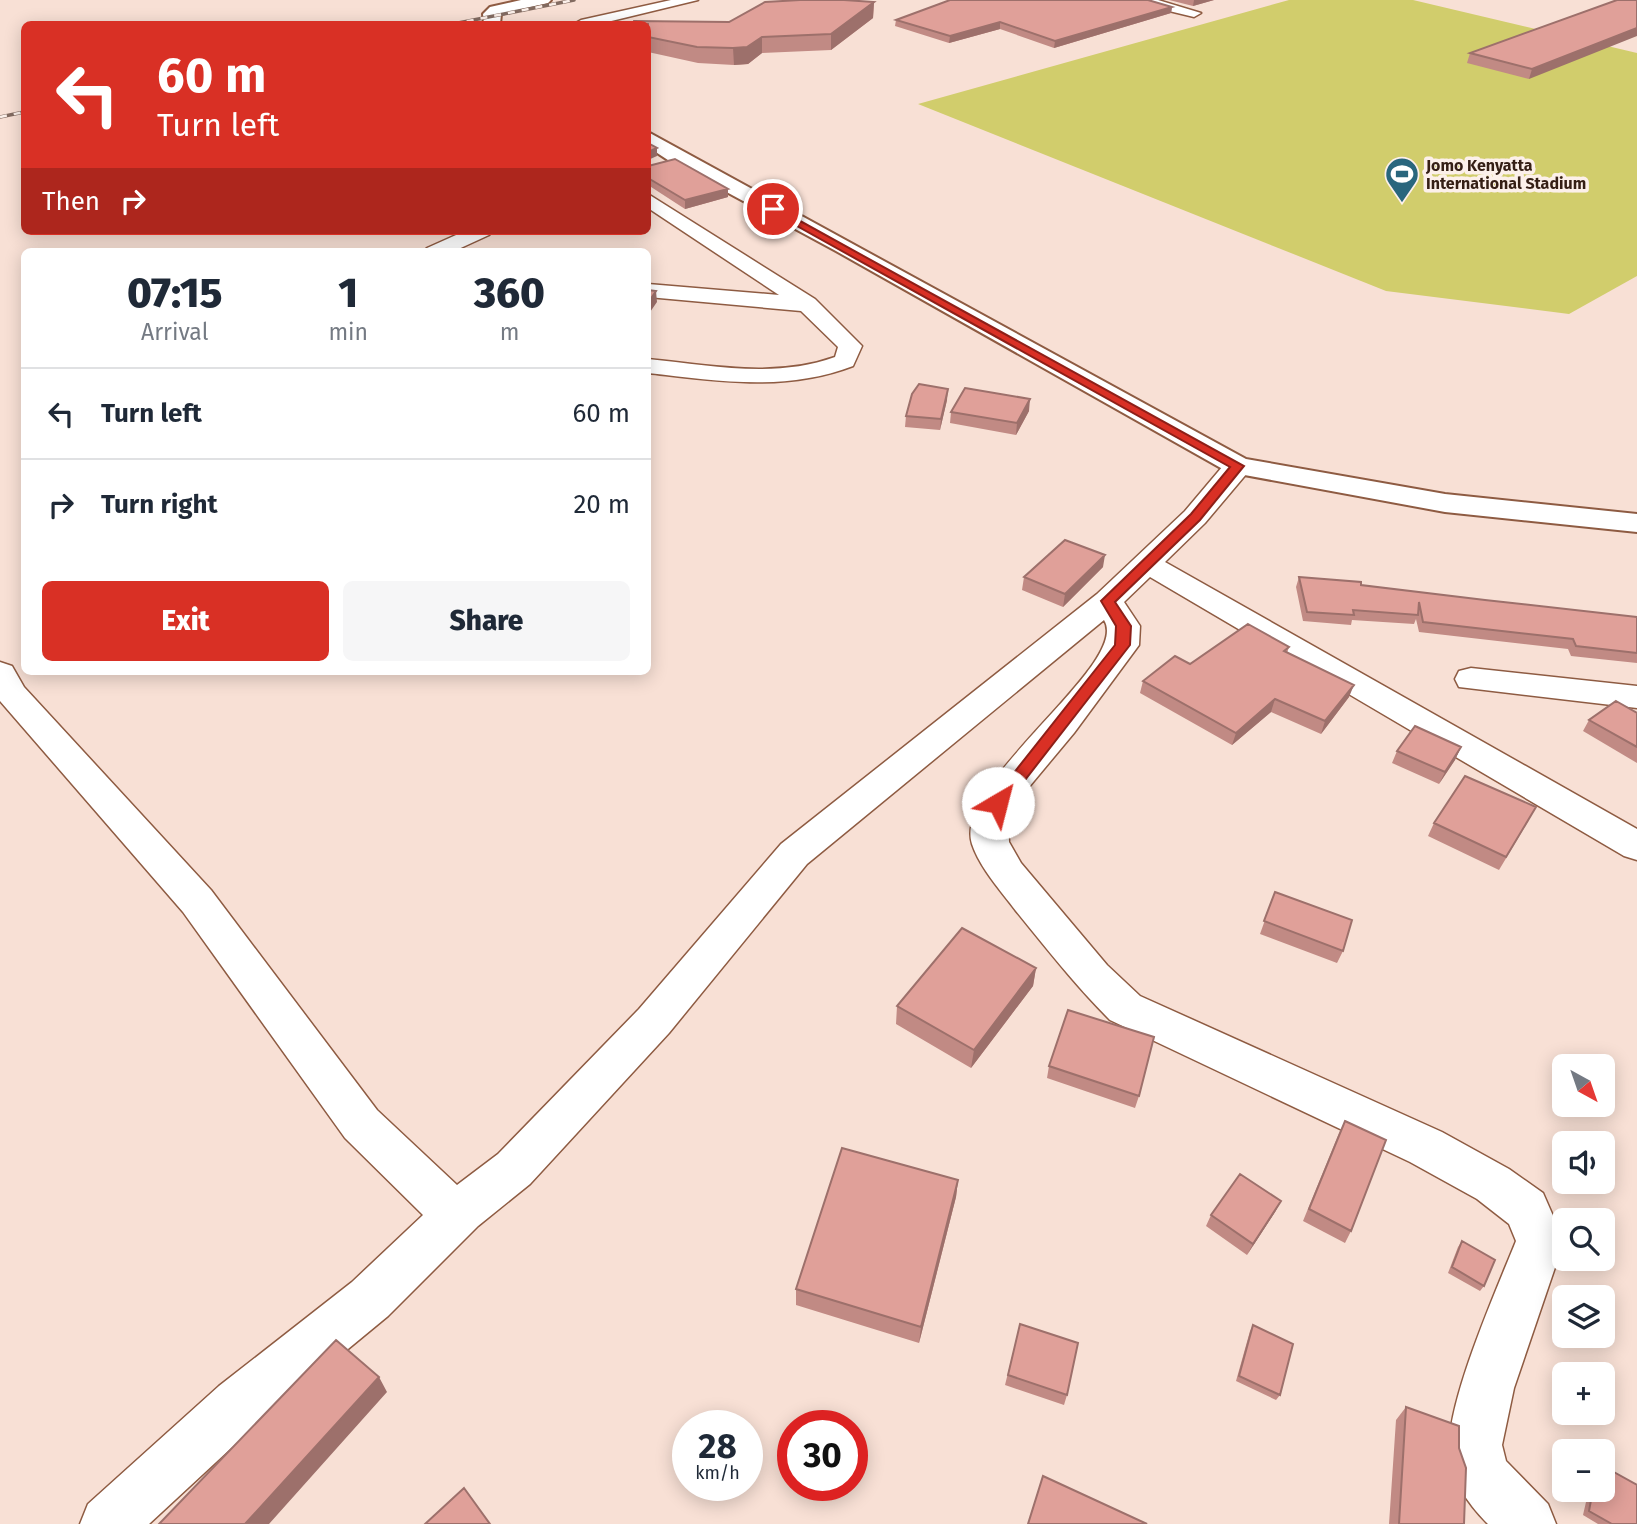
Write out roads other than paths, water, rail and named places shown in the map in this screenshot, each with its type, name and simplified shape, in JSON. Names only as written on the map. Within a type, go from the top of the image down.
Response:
[{"type":"street","points":[[492,21],[491,14],[496,10],[543,0]]},
{"type":"street","points":[[595,21],[691,0]]},
{"type":"street","points":[[1145,1],[1194,13]]},
{"type":"street","points":[[651,142],[668,162],[844,246],[1238,466],[1445,503],[1637,523]]},
{"type":"street","points":[[651,202],[807,304],[850,346],[845,361],[824,371],[786,377],[651,366]]},
{"type":"street","points":[[443,248],[473,235]]},
{"type":"street","points":[[651,291],[807,304]]},
{"type":"street","points":[[108,1524],[238,1405],[370,1298],[461,1210],[514,1169],[644,1031],[794,854],[1108,601],[1195,517],[1238,466]]},
{"type":"street","points":[[1146,564],[1637,846]]},
{"type":"street","points":[[1108,601],[1124,626],[1123,645],[1062,725],[1006,790],[990,817],[990,843],[1017,884],[1093,977],[1125,1008],[1426,1147],[1493,1184],[1526,1209],[1540,1241],[1484,1401],[1475,1439],[1476,1461],[1494,1489],[1528,1524]]},
{"type":"street","points":[[0,673],[11,692],[197,901],[361,1124],[441,1201],[461,1210]]},
{"type":"street","points":[[1471,679],[1635,697]]},
{"type":"railway","points":[[468,21],[574,0]]},
{"type":"railway","points":[[0,117],[21,113]]},
{"type":"place","name":"Jomo Kenyatta International Stadium","points":[[1402,204]]}]
